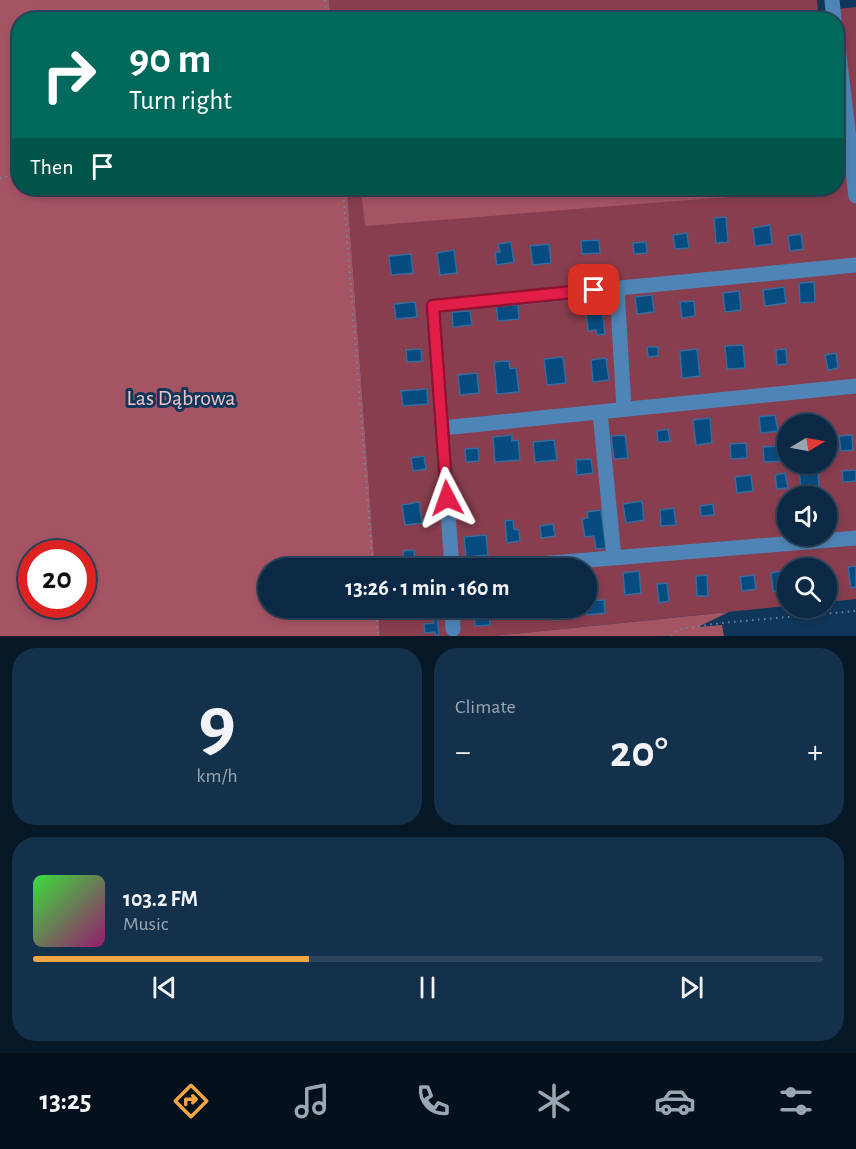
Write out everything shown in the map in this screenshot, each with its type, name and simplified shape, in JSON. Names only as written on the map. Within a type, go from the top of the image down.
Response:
[{"type":"lane","points":[[844,129],[856,196]]},
{"type":"lane","points":[[451,558],[433,306],[856,265]]},
{"type":"lane","points":[[617,288],[624,409]]},
{"type":"lane","points":[[442,428],[856,386]]},
{"type":"lane","points":[[600,412],[614,558]]},
{"type":"lane","points":[[597,559],[856,538]]},
{"type":"lane","points":[[452,618],[453,629]]},
{"type":"path","points":[[344,195],[372,558]]},
{"type":"path","points":[[670,636],[680,628],[764,618],[856,611]]},
{"type":"path","points":[[377,618],[378,636]]},
{"type":"shaded area","points":[[329,0],[817,0],[818,11],[856,7],[856,599],[837,601],[837,558],[777,558],[777,607],[493,636],[380,636],[379,618],[597,618],[597,558],[374,558],[348,195],[844,195],[844,12],[330,12]]},
{"type":"green space","name":"Las Dąbrowa","points":[[0,0],[329,0],[330,12],[12,12],[12,195],[348,195],[374,558],[258,558],[258,618],[379,618],[380,636],[0,636]]},
{"type":"green space","points":[[362,195],[752,195],[365,226]]},
{"type":"green space","points":[[729,612],[698,627],[722,625],[724,636],[492,636]]},
{"type":"building","points":[[726,217],[728,242],[716,243],[714,218]]},
{"type":"building","points":[[770,225],[772,244],[755,246],[753,228]]},
{"type":"building","points":[[687,233],[689,248],[675,249],[673,235]]},
{"type":"building","points":[[801,234],[803,249],[790,251],[788,236]]},
{"type":"building","points":[[599,240],[600,253],[582,254],[581,241]]},
{"type":"building","points":[[511,242],[514,262],[497,265],[495,252],[500,252],[498,244]]},
{"type":"building","points":[[646,242],[647,253],[634,254],[633,243]]},
{"type":"building","points":[[549,244],[551,263],[533,265],[530,246]]},
{"type":"building","points":[[454,250],[457,273],[440,275],[437,253]]},
{"type":"building","points":[[411,254],[413,273],[391,275],[389,256]]},
{"type":"building","points":[[814,282],[815,302],[800,303],[799,283]]},
{"type":"building","points":[[784,287],[786,303],[765,306],[763,290]]},
{"type":"building","points":[[739,291],[741,310],[725,312],[723,293]]},
{"type":"building","points":[[652,295],[654,312],[637,314],[635,297]]},
{"type":"building","points":[[694,301],[695,316],[682,318],[680,302]]},
{"type":"building","points":[[415,302],[417,317],[396,319],[394,304]]},
{"type":"building","points":[[518,303],[519,319],[498,321],[496,305]]},
{"type":"building","points":[[602,308],[605,334],[597,335],[596,330],[588,331],[586,310]]},
{"type":"building","points":[[470,311],[472,325],[453,327],[452,312]]},
{"type":"building","points":[[743,345],[745,368],[727,369],[725,346]]},
{"type":"building","points":[[647,347],[658,347],[658,356],[648,357]]},
{"type":"building","points":[[421,349],[422,361],[407,362],[406,350]]},
{"type":"building","points":[[697,349],[700,376],[682,378],[680,351]]},
{"type":"building","points":[[786,349],[787,364],[777,365],[776,350]]},
{"type":"building","points":[[836,353],[838,368],[828,370],[825,355]]},
{"type":"building","points":[[563,357],[566,383],[547,385],[544,359]]},
{"type":"building","points":[[606,358],[609,380],[593,382],[591,360]]},
{"type":"building","points":[[509,361],[510,369],[516,368],[519,392],[497,394],[494,362]]},
{"type":"building","points":[[477,373],[479,393],[460,395],[458,375]]},
{"type":"building","points":[[427,389],[428,404],[403,406],[401,391]]},
{"type":"building","points":[[775,415],[777,431],[761,433],[759,417]]},
{"type":"building","points":[[710,418],[712,443],[696,445],[693,420]]},
{"type":"building","points":[[668,429],[670,441],[658,442],[657,431]]},
{"type":"building","points":[[512,435],[512,441],[518,440],[520,460],[495,462],[493,437]]},
{"type":"building","points":[[625,435],[628,458],[614,459],[611,436]]},
{"type":"building","points":[[852,435],[853,450],[841,451],[839,436]]},
{"type":"building","points":[[554,440],[557,460],[535,462],[533,442]]},
{"type":"building","points":[[746,443],[747,458],[731,459],[730,444]]},
{"type":"building","points":[[777,446],[777,461],[764,462],[763,447]]},
{"type":"building","points":[[478,448],[479,461],[466,462],[465,449]]},
{"type":"building","points":[[424,456],[426,469],[413,471],[411,458]]},
{"type":"building","points":[[591,459],[593,473],[577,475],[576,460]]},
{"type":"building","points":[[856,470],[856,481],[843,482],[842,471]]},
{"type":"building","points":[[785,474],[788,486],[777,486],[777,489],[775,475]]},
{"type":"building","points":[[799,474],[818,474],[819,486],[801,486]]},
{"type":"building","points":[[751,475],[753,491],[737,493],[735,477]]},
{"type":"building","points":[[642,501],[644,520],[626,523],[623,504]]},
{"type":"building","points":[[419,502],[422,523],[405,525],[402,505]]},
{"type":"building","points":[[713,504],[714,515],[701,516],[700,506]]},
{"type":"building","points":[[674,508],[676,525],[661,526],[660,510]]},
{"type":"building","points":[[601,510],[606,548],[596,549],[594,536],[585,537],[582,519],[588,518],[587,512]]},
{"type":"building","points":[[513,520],[514,529],[519,530],[520,541],[507,543],[505,521]]},
{"type":"building","points":[[553,524],[555,536],[541,538],[540,526]]},
{"type":"building","points":[[486,535],[488,555],[466,557],[464,537]]},
{"type":"building","points":[[414,550],[415,558],[404,558],[403,551]]},
{"type":"building","points":[[856,566],[856,587],[851,588],[848,567]]},
{"type":"building","points":[[639,571],[641,593],[625,595],[623,573]]},
{"type":"building","points":[[777,572],[777,590],[773,591],[771,573]]},
{"type":"building","points":[[707,575],[708,596],[697,596],[696,576]]},
{"type":"building","points":[[754,575],[756,589],[742,591],[740,577]]},
{"type":"building","points":[[667,583],[669,601],[659,603],[657,584]]},
{"type":"building","points":[[597,600],[604,600],[605,613],[597,614]]},
{"type":"building","points":[[437,618],[439,635],[435,635],[435,632],[425,633],[424,624],[434,623],[433,619]]},
{"type":"building","points":[[475,618],[490,618],[490,625],[475,626]]},
{"type":"route","points":[[447,498],[433,306],[594,290]]}]
